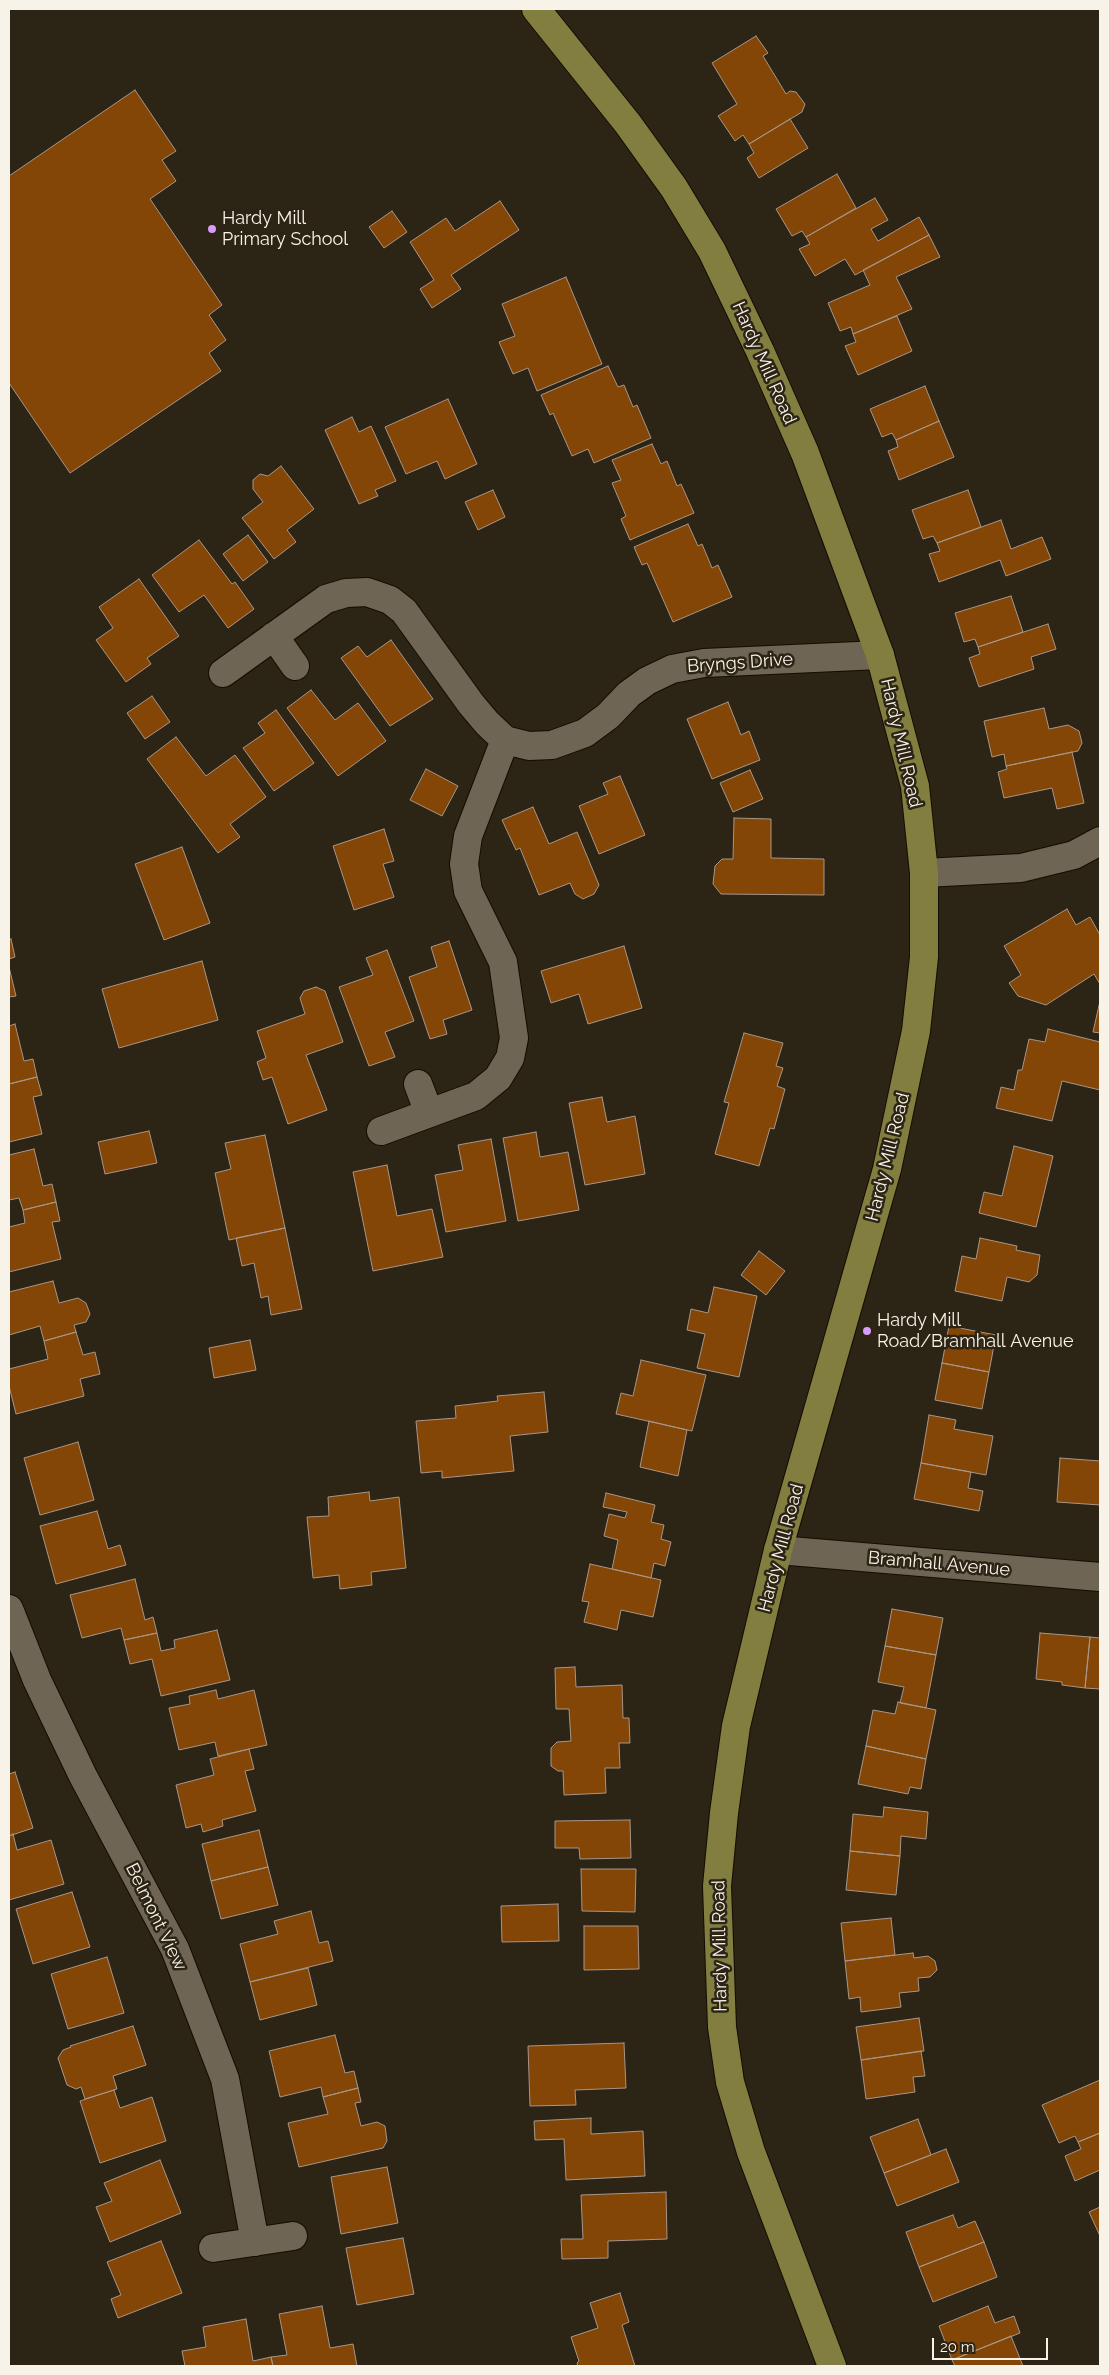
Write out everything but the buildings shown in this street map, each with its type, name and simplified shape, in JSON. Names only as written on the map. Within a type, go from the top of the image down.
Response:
[{"type":"main road","name":"Hardy Mill Road","points":[[536,9],[634,132],[674,188],[712,251],[760,350],[804,452],[880,655],[915,786],[924,873],[924,957],[916,1031],[888,1169],[778,1550],[736,1726],[724,1813],[717,1886],[722,2027],[730,2082],[751,2152],[832,2366]]},
{"type":"street","name":"Bryngs Drive","points":[[223,673],[326,599],[339,595],[368,592],[390,600],[409,616],[471,704],[487,723],[505,740],[529,746],[552,745],[585,733],[608,716],[635,689],[672,669],[704,663],[880,655]]},
{"type":"street","points":[[274,636],[296,666]]},
{"type":"street","points":[[381,1131],[476,1096],[498,1078],[510,1058],[514,1038],[503,962],[468,891],[464,864],[468,836],[505,740]]},
{"type":"street","points":[[924,873],[1021,868],[1074,855],[1100,841]]},
{"type":"street","points":[[418,1084],[429,1113]]},
{"type":"street","name":"Bramhall Avenue","points":[[778,1550],[1100,1576]]},
{"type":"street","name":"Belmont View","points":[[9,1609],[37,1680],[83,1776],[175,1949],[225,2079],[255,2242]]},
{"type":"street","points":[[213,2248],[293,2236]]},
{"type":"place","name":"Hardy Mill Primary School","points":[[212,229]]},
{"type":"place","name":"Hardy Mill Road/Bramhall Avenue","points":[[867,1331]]}]
